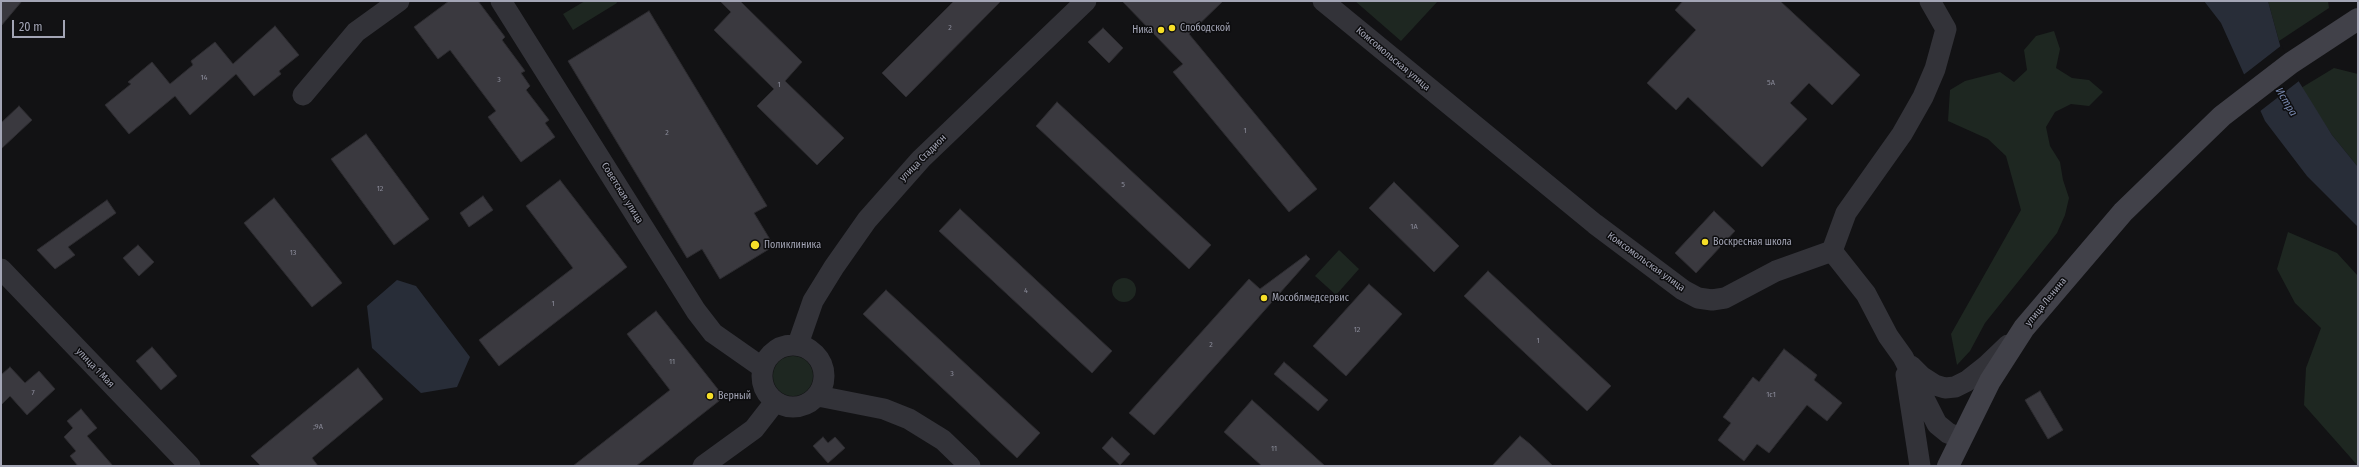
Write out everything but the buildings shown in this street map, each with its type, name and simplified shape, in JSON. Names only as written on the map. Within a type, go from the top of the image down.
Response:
[{"type":"main road","name":"улица Ленина","points":[[1948,466],[1960,438],[1990,381],[2024,328],[2089,249],[2175,160],[2229,111],[2291,63],[2358,19]]},
{"type":"street","points":[[303,95],[356,32],[399,1]]},
{"type":"street","name":"Советская улица","points":[[501,1],[696,311],[713,333],[763,368]]},
{"type":"street","name":"улица Стадион","points":[[798,344],[813,301],[834,267],[867,220],[921,159],[1086,1]]},
{"type":"street","name":"Комсомольская улица","points":[[1323,1],[1595,224],[1683,290],[1698,298],[1712,300],[1725,298],[1776,271],[1832,251]]},
{"type":"street","points":[[1930,1],[1946,29],[1935,69],[1923,96],[1902,134],[1846,213],[1832,251],[1866,294],[1888,336],[1903,357],[1921,376],[1935,385],[1945,388],[1955,387],[1967,381],[1986,366],[2024,328]]},
{"type":"street","name":"улица 1 Мая","points":[[1,269],[190,466]]},
{"type":"street","points":[[798,344],[808,348],[817,355],[823,364],[825,375],[823,386],[818,396],[808,403],[797,407],[786,406],[775,402],[764,387],[763,368],[768,358],[776,349],[786,345],[798,344]]},
{"type":"street","points":[[1903,357],[1937,424],[1948,433],[1960,438]]},
{"type":"street","points":[[1903,357],[1920,466]]},
{"type":"street","points":[[818,396],[884,409],[909,419],[943,440],[970,466]]},
{"type":"street","points":[[703,466],[754,429],[775,402]]},
{"type":"shaded area","points":[[585,1],[616,1],[617,3],[573,30],[563,14]]},
{"type":"shaded area","points":[[1355,1],[1438,1],[1401,41]]},
{"type":"shaded area","points":[[2268,1],[2328,1],[2329,8],[2279,41]]},
{"type":"shaded area","points":[[2054,31],[2060,49],[2056,68],[2072,78],[2089,80],[2103,92],[2089,106],[2071,104],[2055,112],[2046,127],[2050,146],[2060,162],[2063,180],[2069,198],[2065,215],[2057,233],[1985,323],[1970,351],[1957,365],[1951,334],[2021,210],[2006,156],[1988,139],[1948,121],[1950,90],[1965,81],[2000,72],[2014,82],[2027,70],[2024,50],[2036,36]]},
{"type":"shaded area","points":[[2334,68],[2358,74],[2358,167],[2332,135],[2301,88]]},
{"type":"shaded area","points":[[2288,232],[2337,253],[2358,276],[2358,466],[2304,405],[2306,368],[2321,328],[2295,303],[2277,269]]},
{"type":"shaded area","points":[[1339,250],[1359,269],[1336,295],[1315,276]]},
{"type":"shaded area","points":[[1124,278],[1132,282],[1136,290],[1132,298],[1124,302],[1116,298],[1112,290],[1116,282]]},
{"type":"shaded area","points":[[797,356],[804,359],[810,365],[813,376],[812,384],[804,393],[797,396],[789,396],[782,393],[774,384],[773,372],[776,365],[785,357]]},
{"type":"water","name":"Истра","points":[[2204,1],[2268,1],[2283,56],[2332,135],[2358,167],[2358,227],[2307,176],[2265,121],[2221,23]]},
{"type":"water","points":[[397,280],[416,286],[470,357],[457,387],[421,393],[372,348],[367,306]]},
{"type":"pier","points":[[2282,45],[2285,55],[2299,81],[2259,112],[2242,76]]},
{"type":"place","name":"Слободской","points":[[1172,28]]},
{"type":"place","name":"Ника","points":[[1161,30]]},
{"type":"place","name":"Воскресная школа","points":[[1705,242]]},
{"type":"place","name":"Поликлиника","points":[[755,245]]},
{"type":"place","name":"Мособлмедсервис","points":[[1264,298]]},
{"type":"place","name":"Верный","points":[[710,396]]}]
